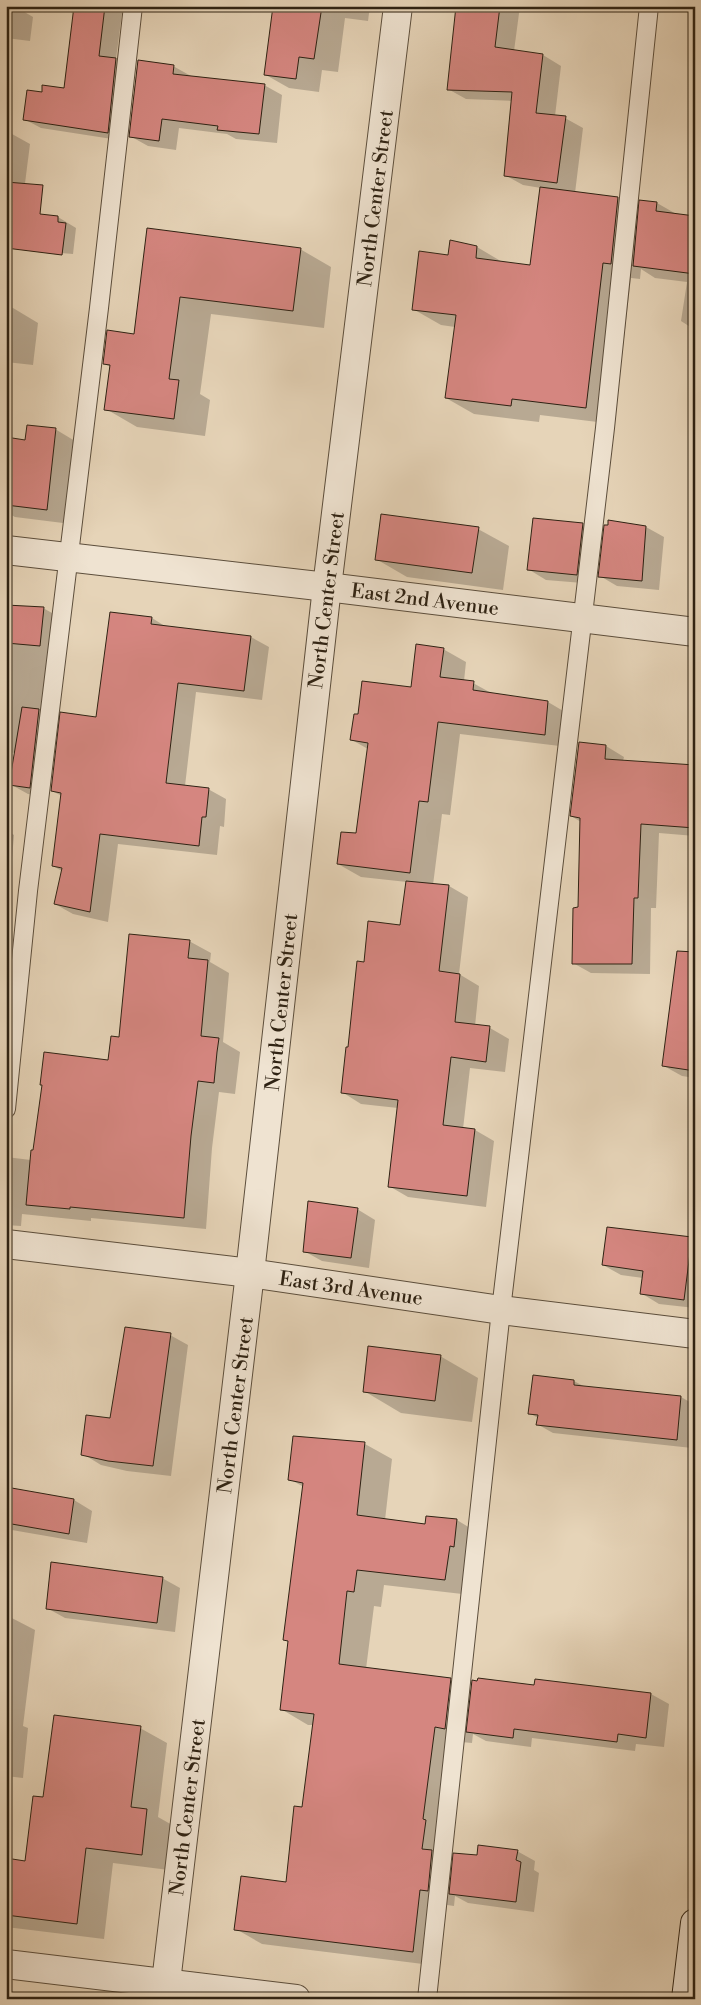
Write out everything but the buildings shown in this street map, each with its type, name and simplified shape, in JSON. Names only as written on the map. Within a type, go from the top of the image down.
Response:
[{"type":"street","name":"North Center Street","points":[[165,1990],[250,1273],[327,587],[398,6]]},
{"type":"street","name":"East 2nd Avenue","points":[[6,550],[695,632]]},
{"type":"street","name":"East 3rd Avenue","points":[[6,1244],[250,1273],[501,1310],[695,1334]]},
{"type":"street","points":[[686,1999],[695,1923]]},
{"type":"street","points":[[6,1964],[165,1990],[296,1999]]},
{"type":"lane","points":[[6,1109],[28,891],[100,308],[133,6]]},
{"type":"lane","points":[[427,1999],[501,1310],[605,428],[649,6]]}]
